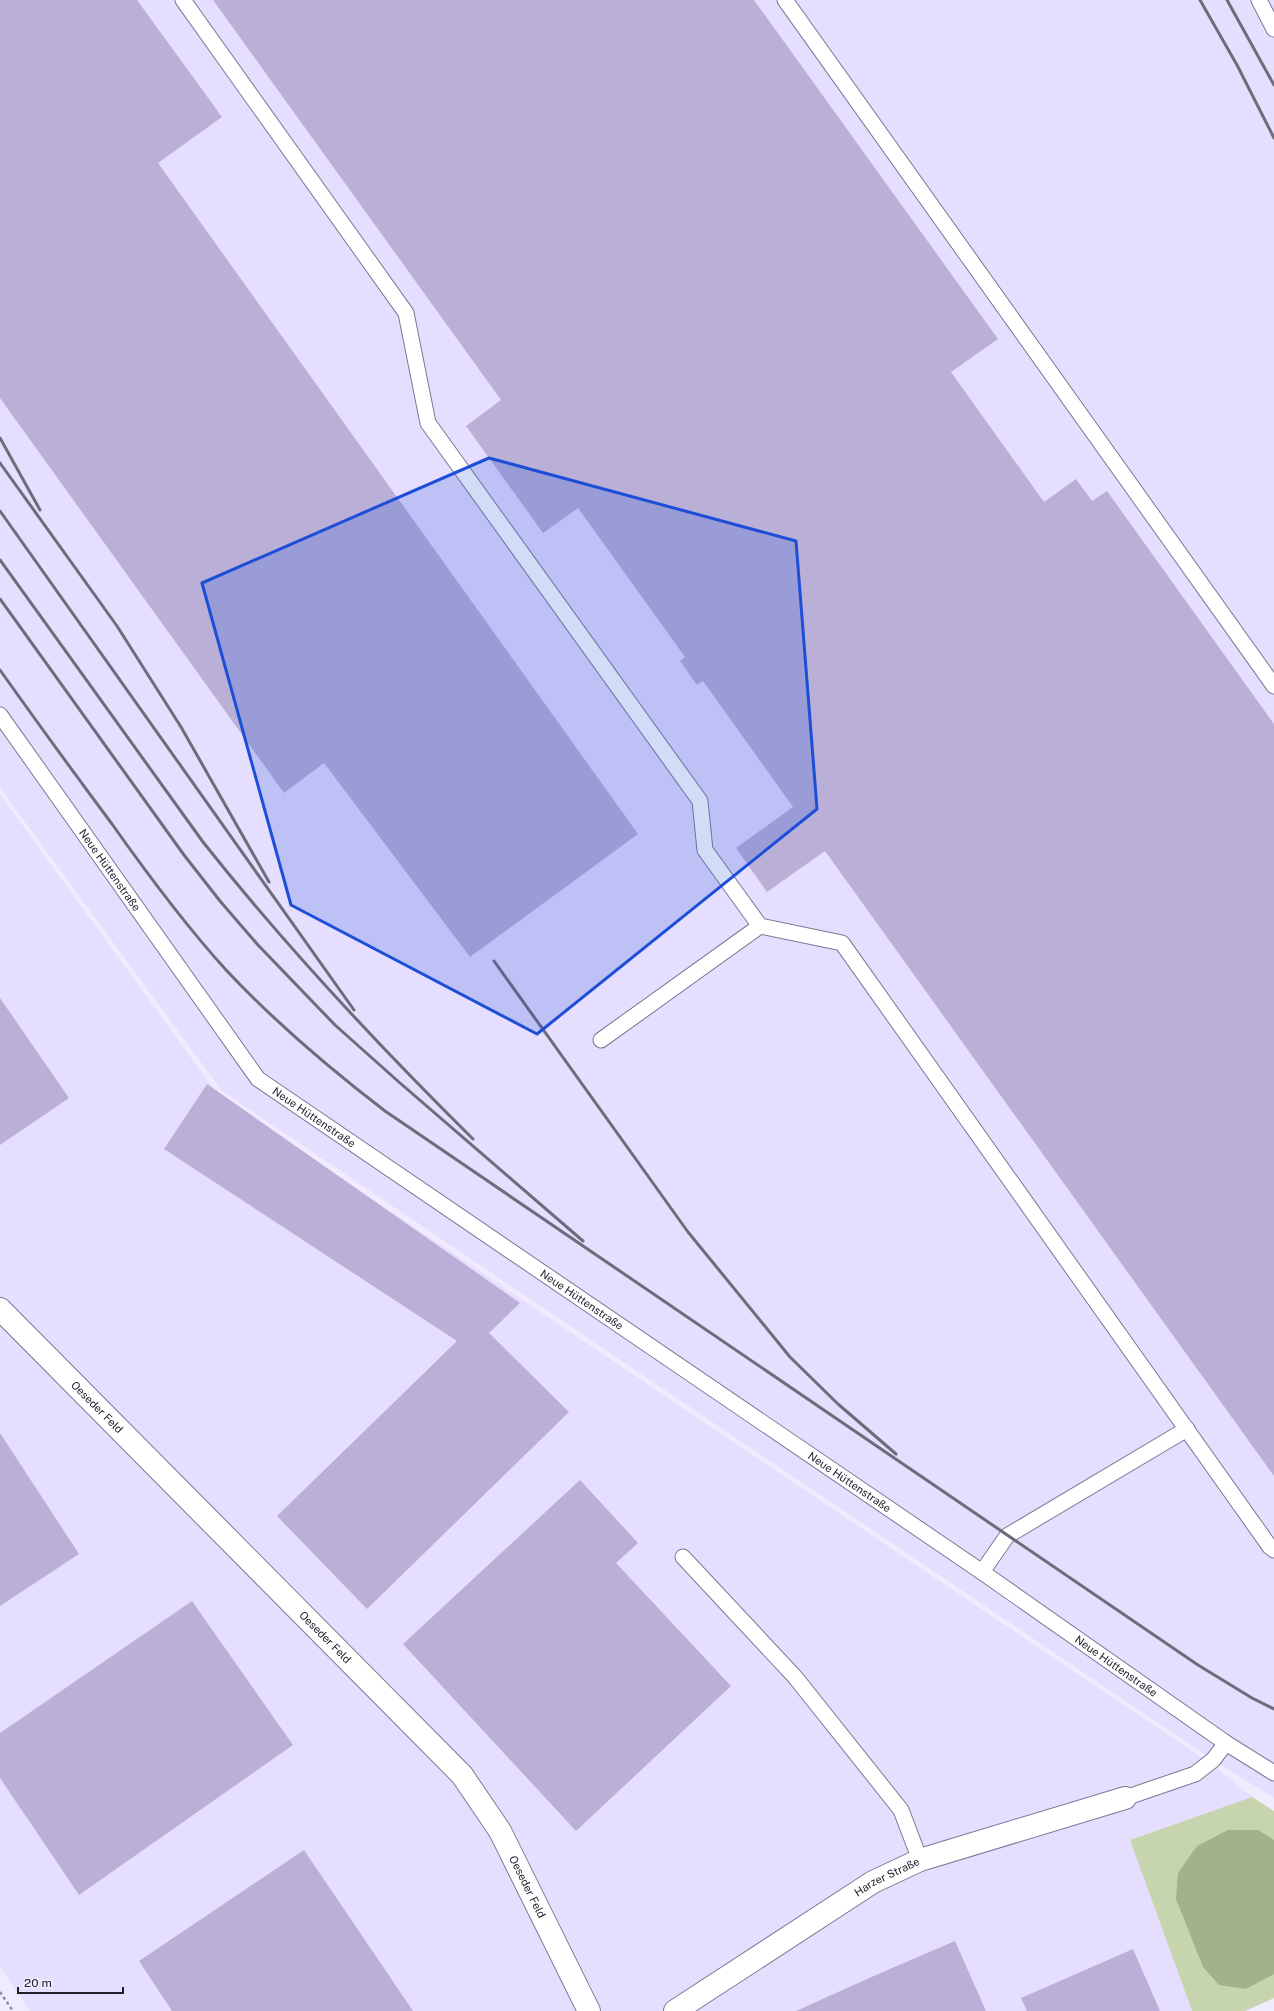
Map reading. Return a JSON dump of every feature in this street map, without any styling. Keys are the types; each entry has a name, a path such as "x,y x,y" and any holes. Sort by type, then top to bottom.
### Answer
{"street":[{"name":"Oeseder Feld","path":"0,1309 462,1775 500,1831 589,2011"},
{"name":"Harzer Straße","path":"675,2011 873,1882 920,1860 1125,1798"}],"lane":[{"path":"183,0 406,313 428,423 700,801 705,850 760,926 842,943 1270,1547 1274,1550"},
{"path":"785,0 1274,686"},
{"path":"1259,0 1274,29"},
{"name":"Neue Hüttenstraße","path":"0,715 258,1079 982,1572 1226,1743 1274,1772"},
{"path":"601,1040 760,926"},
{"path":"982,1572 1007,1536 1187,1429"},
{"path":"683,1557 795,1677 901,1810 920,1860"},
{"path":"1125,1798 1195,1774 1213,1760 1226,1743"}],"path":[{"path":"0,1992 13,2011"}],"highlighted area":[{"path":"489,458 796,541 817,809 537,1034 291,905 202,583"}],"shaded area":[{"path":"0,0 1274,0 1274,1798 1213,1760 222,1091 0,788"},
{"path":"0,794 218,1095 1210,1763 1252,1797 1130,1840 1192,2011 30,2011 0,1967"},
{"path":"1252,1797 1274,1811 1274,1998 1245,2011 1192,2011 1130,1840"},
{"path":"1228,1830 1258,1830 1274,1840 1274,1974 1246,1989 1219,1985 1203,1967 1176,1899 1178,1873 1197,1846"}],"building":[{"path":"0,0 137,0 222,117 158,163 638,834 470,957 324,763 284,793 0,398"},
{"path":"213,0 754,0 998,339 951,372 1044,502 1076,479 1092,501 1107,491 1274,724 1274,1476 825,851 767,892 736,848 793,807 703,681 697,685 680,661 685,657 578,508 543,533 466,426 501,400"},
{"path":"0,998 69,1098 0,1145"},
{"path":"207,1084 520,1303 489,1333 569,1412 367,1609 277,1516 457,1341 164,1149"},
{"path":"0,1433 79,1554 0,1606"},
{"path":"580,1480 638,1543 616,1563 731,1686 576,1831 403,1644"},
{"path":"192,1601 293,1745 79,1895 0,1778 0,1733"},
{"path":"304,1850 413,2011 172,2011 139,1961"},
{"path":"955,1941 986,2011 796,2011 876,1975"},
{"path":"1133,1949 1160,2011 1027,2011 1021,1998"}],"railway":[{"path":"1200,0 1237,65 1274,138"},
{"path":"1227,0 1274,85"},
{"path":"0,438 40,510"},
{"path":"0,463 117,626 181,727 269,882"},
{"path":"0,511 354,1010"},
{"path":"0,560 203,842 267,919 334,995 402,1068 473,1139"},
{"path":"0,599 184,855 220,901 258,945 335,1025 583,1241"},
{"path":"0,670 139,862 196,936 264,1009 344,1078 385,1111 1198,1665 1252,1698 1274,1709"},
{"path":"494,961 688,1232 790,1357 838,1404 896,1454"}]}
